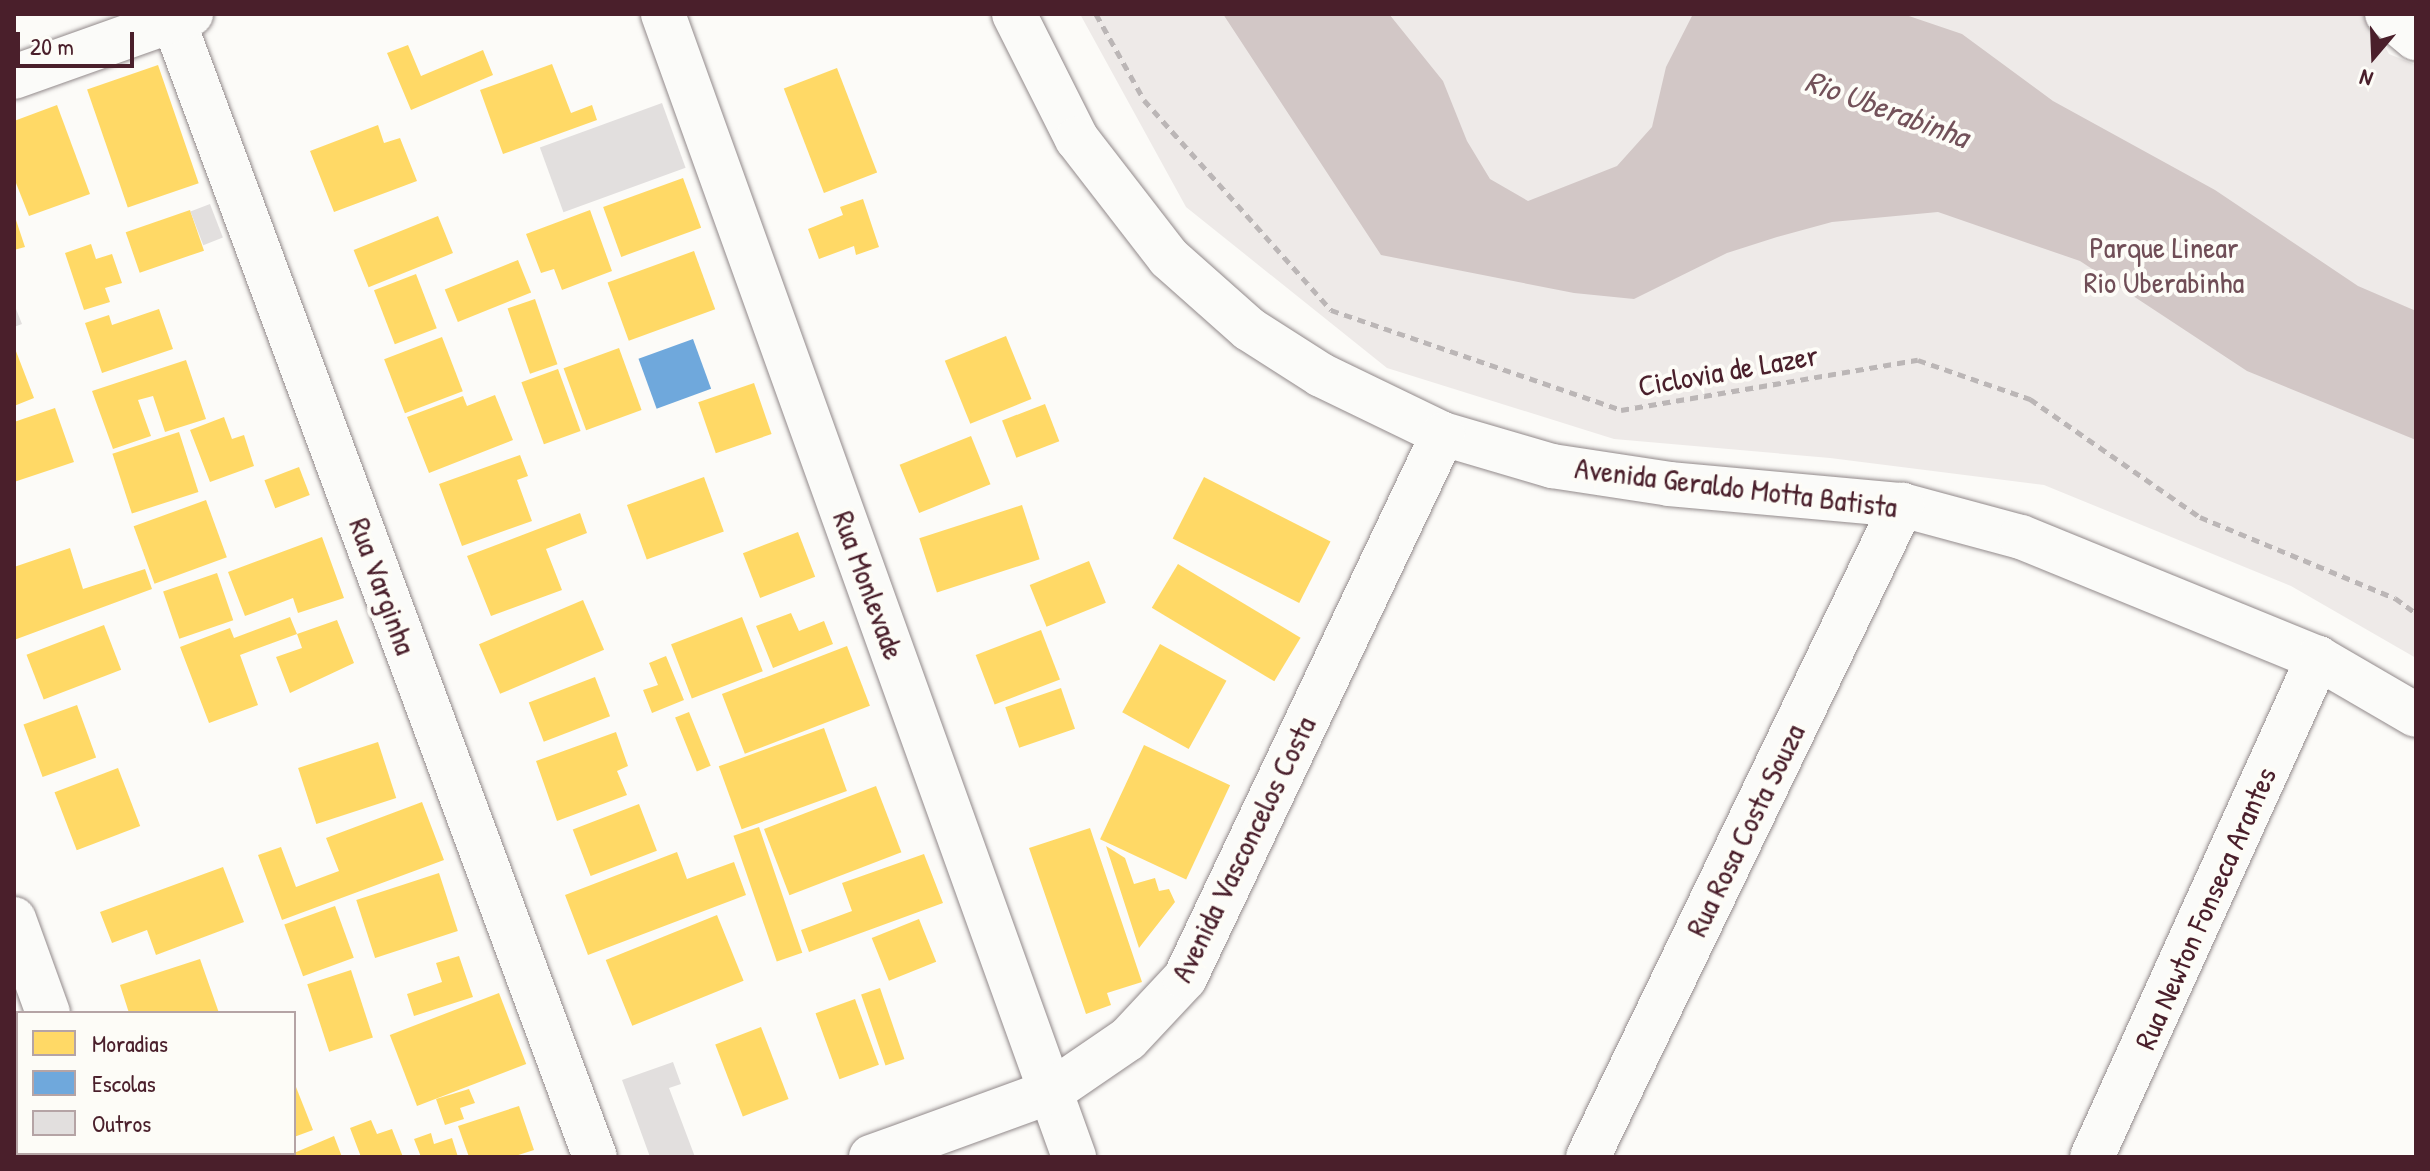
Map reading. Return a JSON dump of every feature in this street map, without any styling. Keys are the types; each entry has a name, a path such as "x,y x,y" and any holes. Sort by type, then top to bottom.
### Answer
{"street":[{"name":"Rua Monlevade","path":"663,14 1074,1157"},
{"name":"Avenida Geraldo Motta Batista","path":"1014,14 1077,139 1169,258 1249,329 1321,375 1443,434 1552,466 1669,484 1902,505 2021,537 2318,658 2416,715"},
{"path":"14,77 178,16"},
{"name":"Rua Varginha","path":"178,16 595,1157"},
{"name":"Avenida Vasconcelos Costa","path":"871,1157 1052,1091 1128,1039 1185,978 1443,434"},
{"name":"Rua Rosa Costa Souza","path":"1588,1157 1902,505"},
{"name":"Rua Newton Fonseca Arantes","path":"2092,1157 2318,658"},
{"path":"14,919 47,1011"}],"path":[{"name":"Ciclovia de Lazer","path":"1096,14 1144,100 1331,310 1621,410 1918,360 2030,399 2200,517 2395,598 2416,613"}],"green space":[{"name":"Parque Linear Rio Uberabinha","path":"1080,14 2367,14 2389,54 2416,65 2416,658 2291,586 2044,485 1830,458 1614,439 1387,368 1186,207"}],"water":[{"name":"Rio Uberabinha","path":"1223,14 1389,14 1443,81 1467,141 1490,179 1528,201 1617,166 1652,127 1666,67 1693,14 1903,14 1962,34 2053,101 2215,190 2358,286 2416,311 2416,440 2247,371 2080,261 1938,212 1832,222 1777,237 1727,253 1634,299 1574,293 1381,255"}],"building: Moradias":[{"path":"408,45 421,76 483,50 493,75 411,110 387,53"},
{"path":"552,64 571,113 592,105 597,120 503,154 480,90"},
{"path":"158,65 199,183 128,208 87,89"},
{"path":"837,68 877,173 824,193 784,88"},
{"path":"57,105 90,194 29,216 14,178 14,121"},
{"path":"378,125 384,143 400,138 417,181 334,212 310,151"},
{"path":"683,178 701,228 621,257 603,207"},
{"path":"863,199 879,247 856,255 854,246 819,259 808,229 843,215 840,207"},
{"path":"190,210 204,251 140,273 126,232"},
{"path":"590,210 612,271 562,290 554,269 541,273 526,234"},
{"path":"14,214 25,247 14,250"},
{"path":"438,216 453,253 369,287 354,250"},
{"path":"91,244 96,259 112,254 122,283 105,288 110,302 84,310 65,253"},
{"path":"694,251 715,309 629,341 608,282"},
{"path":"518,260 531,292 458,322 445,290"},
{"path":"416,274 437,328 395,344 374,290"},
{"path":"535,299 557,364 530,374 508,308"},
{"path":"159,309 173,349 102,373 85,323 109,315 112,325"},
{"path":"1006,336 1031,399 970,424 945,361"},
{"path":"442,337 463,391 405,413 384,359"},
{"path":"14,346 34,398 14,406"},
{"path":"619,348 642,410 586,430 564,368"},
{"path":"186,360 206,419 165,432 153,396 138,400 151,436 113,449 92,391"},
{"path":"558,369 581,431 544,444 521,382"},
{"path":"754,383 772,434 716,453 698,402"},
{"path":"495,395 513,440 429,473 407,417 463,396 467,406"},
{"path":"1045,404 1059,441 1016,458 1002,420"},
{"path":"55,408 74,462 14,482 14,422"},
{"path":"224,417 232,439 244,435 254,466 210,482 190,430"},
{"path":"179,432 198,492 132,514 112,454"},
{"path":"971,436 990,484 919,513 900,465"},
{"path":"520,455 528,476 517,480 532,521 462,546 439,484"},
{"path":"299,467 310,495 275,508 264,480"},
{"path":"704,477 724,532 647,560 627,505"},
{"path":"1204,477 1331,541 1299,603 1173,538"},
{"path":"206,500 227,557 155,584 134,526"},
{"path":"1022,505 1040,559 937,593 919,538"},
{"path":"580,513 587,533 546,549 562,590 491,616 467,556"},
{"path":"798,532 815,577 760,598 743,553"},
{"path":"322,537 344,598 298,613 293,598 245,616 228,572"},
{"path":"70,548 83,589 145,569 152,589 14,640 14,567"},
{"path":"1089,561 1106,603 1047,627 1030,585"},
{"path":"1178,564 1301,638 1274,681 1152,608"},
{"path":"217,573 233,620 179,639 163,592"},
{"path":"583,600 604,650 500,694 479,644"},
{"path":"791,613 799,631 824,621 833,644 773,668 756,626"},
{"path":"290,617 297,634 240,655 258,705 209,723 180,647 230,628 234,638"},
{"path":"742,617 763,671 692,698 671,644"},
{"path":"337,620 354,663 290,693 276,657 302,648 297,634"},
{"path":"104,625 121,670 44,700 27,655"},
{"path":"1041,630 1060,679 995,705 976,655"},
{"path":"1160,644 1226,681 1189,749 1122,712"},
{"path":"847,646 870,706 745,754 722,694"},
{"path":"666,656 684,700 652,713 643,690 658,685 649,663"},
{"path":"595,677 610,716 544,742 529,702"},
{"path":"1061,688 1075,729 1019,748 1005,707"},
{"path":"77,705 96,758 43,777 23,724"},
{"path":"689,712 711,766 697,771 675,718"},
{"path":"824,728 847,791 742,829 719,766"},
{"path":"616,732 628,766 617,771 627,795 557,821 536,761"},
{"path":"378,742 396,798 316,824 298,768"},
{"path":"1144,745 1230,785 1186,879 1100,839"},
{"path":"118,768 140,826 77,850 55,792"},
{"path":"876,786 901,852 789,895 764,829"},
{"path":"422,802 444,860 282,920 258,855 281,847 296,887 339,871 326,838"},
{"path":"639,804 657,851 591,876 573,829"},
{"path":"759,827 802,953 777,962 733,836"},
{"path":"1090,828 1142,982 1107,993 1111,1005 1086,1014 1029,848"},
{"path":"1106,846 1125,858 1134,884 1155,878 1159,891 1169,889 1175,902 1139,948"},
{"path":"677,852 687,879 734,862 746,895 588,955 565,895"},
{"path":"924,854 943,903 809,952 801,930 852,911 842,883"},
{"path":"223,867 244,922 156,955 147,930 112,943 100,912"},
{"path":"439,873 458,931 375,958 356,900"},
{"path":"335,906 354,958 303,976 284,924"},
{"path":"717,915 744,981 632,1026 606,960"},
{"path":"919,919 936,962 889,981 872,938"},
{"path":"459,956 473,997 414,1016 407,994 442,982 436,963"},
{"path":"200,959 218,1011 128,1011 120,985"},
{"path":"351,970 373,1038 329,1052 307,984"},
{"path":"880,988 904,1059 886,1065 861,995"},
{"path":"499,993 526,1064 417,1106 390,1035"},
{"path":"855,999 879,1065 839,1079 816,1013"},
{"path":"761,1027 789,1099 743,1116 715,1045"},
{"path":"296,1087 313,1130 296,1136"},
{"path":"469,1089 475,1103 460,1108 464,1119 445,1125 436,1099"},
{"path":"519,1106 534,1150 512,1157 469,1157 458,1126"},
{"path":"371,1120 377,1134 392,1129 403,1157 361,1157 350,1128"},
{"path":"431,1133 434,1144 452,1138 458,1157 421,1157 414,1139"},
{"path":"334,1136 342,1157 280,1157 296,1155 296,1152"}],"building: Escolas":[{"path":"693,339 711,389 657,409 638,359"}],"building: Outros":[{"path":"662,103 686,168 563,212 540,147"},
{"path":"210,204 223,238 203,245 190,212"},
{"path":"14,304 22,324 14,327"},
{"path":"673,1062 681,1084 669,1088 695,1157 650,1157 622,1080"}]}
